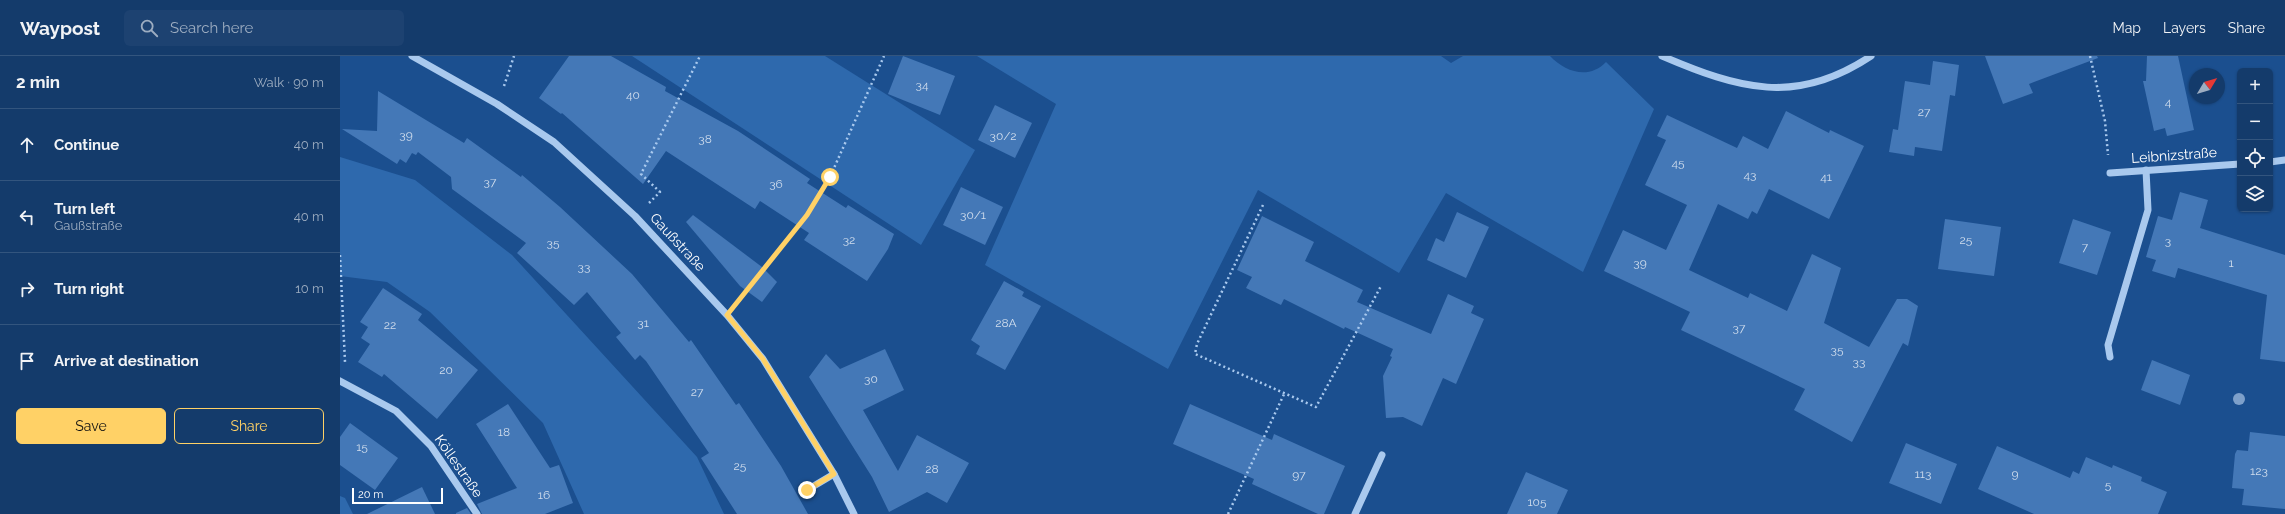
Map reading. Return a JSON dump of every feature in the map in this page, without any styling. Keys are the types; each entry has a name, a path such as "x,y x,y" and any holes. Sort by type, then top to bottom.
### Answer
{"street":[{"name":"Gaußstraße","path":"412,56 497,104 554,142 635,216 727,315 763,359 834,474 854,514"},
{"path":"1662,56 1707,76 1747,86 1784,89 1813,83 1851,69 1871,56"},
{"path":"2273,162 2285,160"},
{"name":"Leibnizstraße","path":"2110,173 2237,164"},
{"path":"2110,357 2108,345 2148,210 2146,170"},
{"name":"Köllestraße","path":"343,382 396,411 431,446 477,514"},
{"path":"1355,514 1382,455"},
{"path":"807,490 834,474"}],"path":[{"path":"497,104 514,56"},
{"path":"660,192 641,174 700,56"},
{"path":"727,315 807,215 830,177 884,56"},
{"path":"2090,56 2105,121 2110,173"},
{"path":"1263,205 1196,344 1196,354 1316,407 1381,286"},
{"path":"340,255 343,382"},
{"path":"1228,514 1285,392"}],"shaded area":[{"path":"632,56 825,56 975,150 921,245"},
{"path":"977,56 1441,56 1451,63 1463,56 1550,56 1556,62 1570,70 1577,72 1592,71 1599,68 1606,62 1654,109 1583,272 1446,193 1399,273 1258,190 1168,369 985,265 1056,104"},
{"path":"340,157 415,180 512,255 697,457 724,514 584,514 543,423 430,312 387,282 340,276"},
{"path":"340,496 345,498 353,514 340,514"}],"building":[{"path":"569,56 611,56 666,87 665,91 738,131 810,179 807,183 846,208 848,205 894,234 888,249 867,281 804,240 809,233 760,201 755,209 666,151 643,184 562,113 561,114 539,98"},
{"path":"903,56 955,76 940,115 888,94"},
{"path":"1985,56 2097,56 2098,58 2029,84 2033,93 2003,104"},
{"path":"2147,56 2178,56 2194,130 2167,136 2165,128 2154,131 2143,81 2146,81"},
{"path":"1933,61 1959,65 1955,96 1950,95 1942,151 1915,147 1914,156 1889,152 1893,129 1898,130 1905,81 1930,85"},
{"path":"378,91 464,143 467,138 521,177 522,175 560,207 632,274 689,342 691,340 736,405 739,403 781,466 808,514 737,514 701,458 709,453 646,361 640,355 635,360 616,337 621,333 587,292 574,305 517,253 526,243 452,189 451,177 418,152 416,155 412,153 406,163 400,159 397,164 342,129 377,131"},
{"path":"995,105 1032,123 1015,158 978,140"},
{"path":"1786,111 1829,133 1830,130 1864,146 1829,219 1769,189 1757,214 1752,211 1748,219 1718,204 1689,270 1748,298 1750,293 1787,311 1812,254 1841,268 1824,323 1869,347 1897,299 1907,299 1918,306 1908,346 1903,343 1852,442 1794,410 1805,389 1681,330 1690,312 1604,271 1623,230 1666,250 1687,205 1645,185 1666,140 1657,136 1667,115 1737,148 1743,136 1768,149"},
{"path":"961,187 1003,207 985,245 943,225"},
{"path":"2180,192 2208,200 2200,228 2285,255 2285,362 2260,359 2267,295 2178,268 2175,278 2152,271 2156,260 2146,257 2158,216 2172,220"},
{"path":"1457,212 1489,227 1466,278 1427,260 1436,238 1444,242"},
{"path":"693,215 762,267 777,282 762,302 740,286 686,222"},
{"path":"1262,216 1314,242 1305,261 1363,290 1357,302 1431,334 1448,294 1474,306 1471,313 1484,319 1456,384 1443,378 1422,426 1403,417 1386,418 1383,376 1392,357 1390,356 1393,349 1345,327 1344,329 1284,299 1281,305 1246,288 1252,277 1237,270"},
{"path":"1945,219 2001,227 1994,276 1938,269"},
{"path":"2073,219 2111,232 2097,275 2059,263"},
{"path":"1004,281 1024,292 1022,296 1041,306 1005,370 976,354 980,346 971,340"},
{"path":"383,288 422,314 418,320 478,370 437,419 384,374 382,377 358,362 370,344 361,338 368,327 360,322"},
{"path":"885,349 904,390 863,410 898,471 917,435 969,463 947,503 927,492 889,512 872,477 809,377 826,354 840,369"},
{"path":"2152,360 2190,375 2180,405 2141,390"},
{"path":"508,404 550,468 559,465 573,503 545,514 482,514 477,504 517,488 476,424"},
{"path":"1190,404 1272,440 1274,434 1345,466 1324,514 1318,514 1252,484 1254,479 1173,444"},
{"path":"350,423 398,458 375,490 340,465 340,437"},
{"path":"2250,432 2285,436 2285,509 2242,505 2244,489 2232,488 2235,454 2237,450 2248,451"},
{"path":"1906,443 1957,464 1941,504 1889,483"},
{"path":"1997,446 2070,478 2073,471 2079,474 2086,457 2112,468 2113,465 2142,477 2141,481 2167,492 2158,514 2034,514 1978,489"},
{"path":"1526,472 1568,490 1557,514 1507,514"},
{"path":"422,487 435,514 367,514"},
{"path":"467,508 471,514 456,514 456,513"}],"route":[{"path":"807,490 834,474 763,359 727,315 766,269 807,215 830,177"}]}
